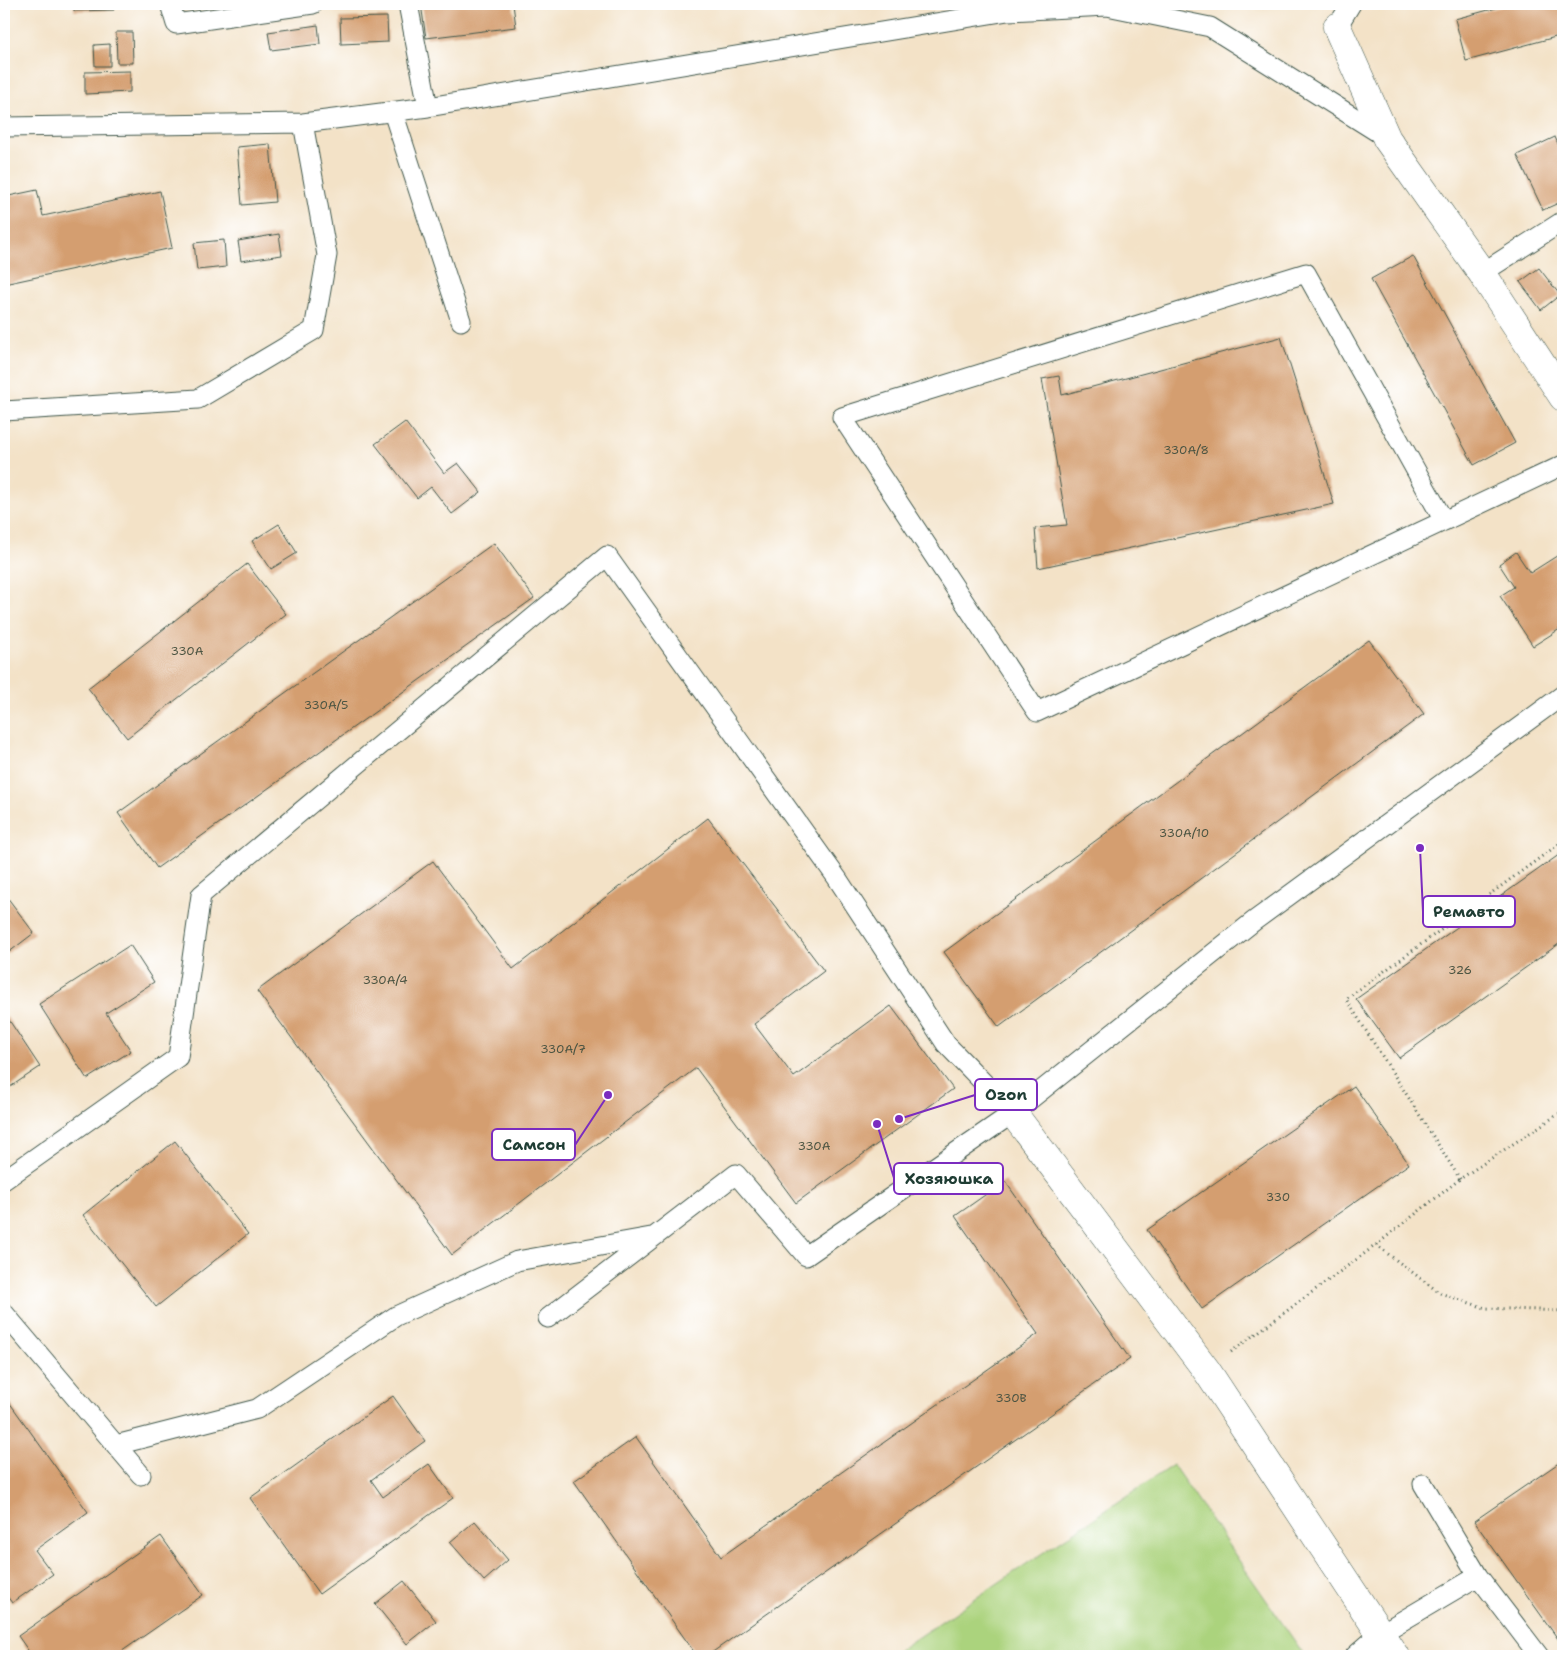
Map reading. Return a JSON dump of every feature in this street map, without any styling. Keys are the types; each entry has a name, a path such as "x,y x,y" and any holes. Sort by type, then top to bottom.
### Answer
{"street":[{"path":"1337,28 1387,139 1482,273 1563,397"},
{"path":"1013,1113 1207,1371 1388,1645"}],"lane":[{"path":"170,4 176,24 314,4"},
{"path":"408,4 428,107"},
{"path":"1337,28 1351,4"},
{"path":"4,127 304,123 428,107 1008,11 1106,5 1210,27 1387,139"},
{"path":"393,112 460,321"},
{"path":"4,411 198,399 314,330 327,255 304,123"},
{"path":"1482,273 1563,221"},
{"path":"1444,521 1306,273 842,417 1038,712 1444,521 1563,465"},
{"path":"4,1180 178,1057 201,895 607,556 837,878 946,1044 1013,1113"},
{"path":"548,1318 736,1174 806,1256 1013,1113 1254,921 1563,695"},
{"path":"116,1445 257,1409 396,1316 517,1261 654,1236"},
{"path":"4,1313 141,1475"},
{"path":"1423,1484 1478,1576 1540,1656"},
{"path":"1355,1656 1388,1645 1478,1576"}],"path":[{"path":"1460,1179 1346,999 1563,841"},
{"path":"1207,1371 1376,1245 1460,1179 1563,1111"},
{"path":"1376,1245 1440,1293 1485,1308 1563,1311"}],"green space":[{"path":"1173,1465 1305,1656 890,1656"}],"building":[{"path":"74,4 113,4 114,10 74,11"},
{"path":"176,4 214,4 214,5 177,11"},
{"path":"421,4 513,4 516,27 426,38"},
{"path":"1511,4 1563,4 1563,35 1466,61 1455,19"},
{"path":"387,17 388,42 341,44 340,18"},
{"path":"318,25 320,44 271,50 268,32"},
{"path":"116,32 132,32 133,63 117,63"},
{"path":"110,44 110,66 95,66 94,45"},
{"path":"130,71 130,92 85,94 85,72"},
{"path":"1555,137 1563,155 1563,201 1543,210 1517,155"},
{"path":"270,144 275,202 242,205 237,147"},
{"path":"37,190 43,216 160,191 172,248 4,284 4,197"},
{"path":"279,234 282,255 241,261 238,241"},
{"path":"224,240 226,267 197,270 194,243"},
{"path":"1413,256 1515,443 1474,465 1371,279"},
{"path":"1539,268 1560,295 1541,310 1520,282"},
{"path":"1281,337 1334,504 1038,568 1035,528 1067,525 1042,379 1059,376 1062,395"},
{"path":"405,422 444,473 458,463 481,492 452,514 431,487 417,498 375,444"},
{"path":"279,524 297,553 271,569 252,541"},
{"path":"494,543 534,598 157,868 118,813"},
{"path":"1516,552 1530,573 1563,552 1563,627 1533,646 1500,596 1514,587 1499,564"},
{"path":"247,564 286,614 127,738 88,688"},
{"path":"1369,640 1424,714 999,1027 944,952"},
{"path":"708,818 824,971 754,1024 794,1077 891,1006 953,1089 796,1203 696,1068 452,1255 257,991 433,861 513,969"},
{"path":"1563,852 1563,941 1399,1058 1356,999"},
{"path":"4,893 34,933 4,956"},
{"path":"130,945 154,982 106,1013 131,1051 87,1079 39,1004"},
{"path":"7,1017 40,1067 4,1091 4,1019"},
{"path":"1354,1086 1409,1164 1202,1309 1147,1230"},
{"path":"175,1141 248,1234 156,1307 83,1215"},
{"path":"1005,1181 1130,1359 707,1656 697,1656 574,1481 636,1437 721,1557 1038,1334 955,1216"},
{"path":"4,1395 88,1512 35,1550 53,1574 12,1603 4,1592"},
{"path":"393,1396 425,1441 371,1480 383,1497 429,1464 453,1498 319,1594 250,1498"},
{"path":"1563,1460 1563,1646 1474,1521"},
{"path":"475,1521 508,1560 484,1581 450,1542"},
{"path":"161,1536 203,1595 115,1656 32,1656 18,1636"},
{"path":"404,1581 436,1621 407,1644 375,1604"}],"place":[{"name":"Ремавто","path":"1420,848"},
{"name":"Самсон","path":"608,1095"},
{"name":"Ozon","path":"899,1119"},
{"name":"Хозяюшка","path":"877,1124"}]}
